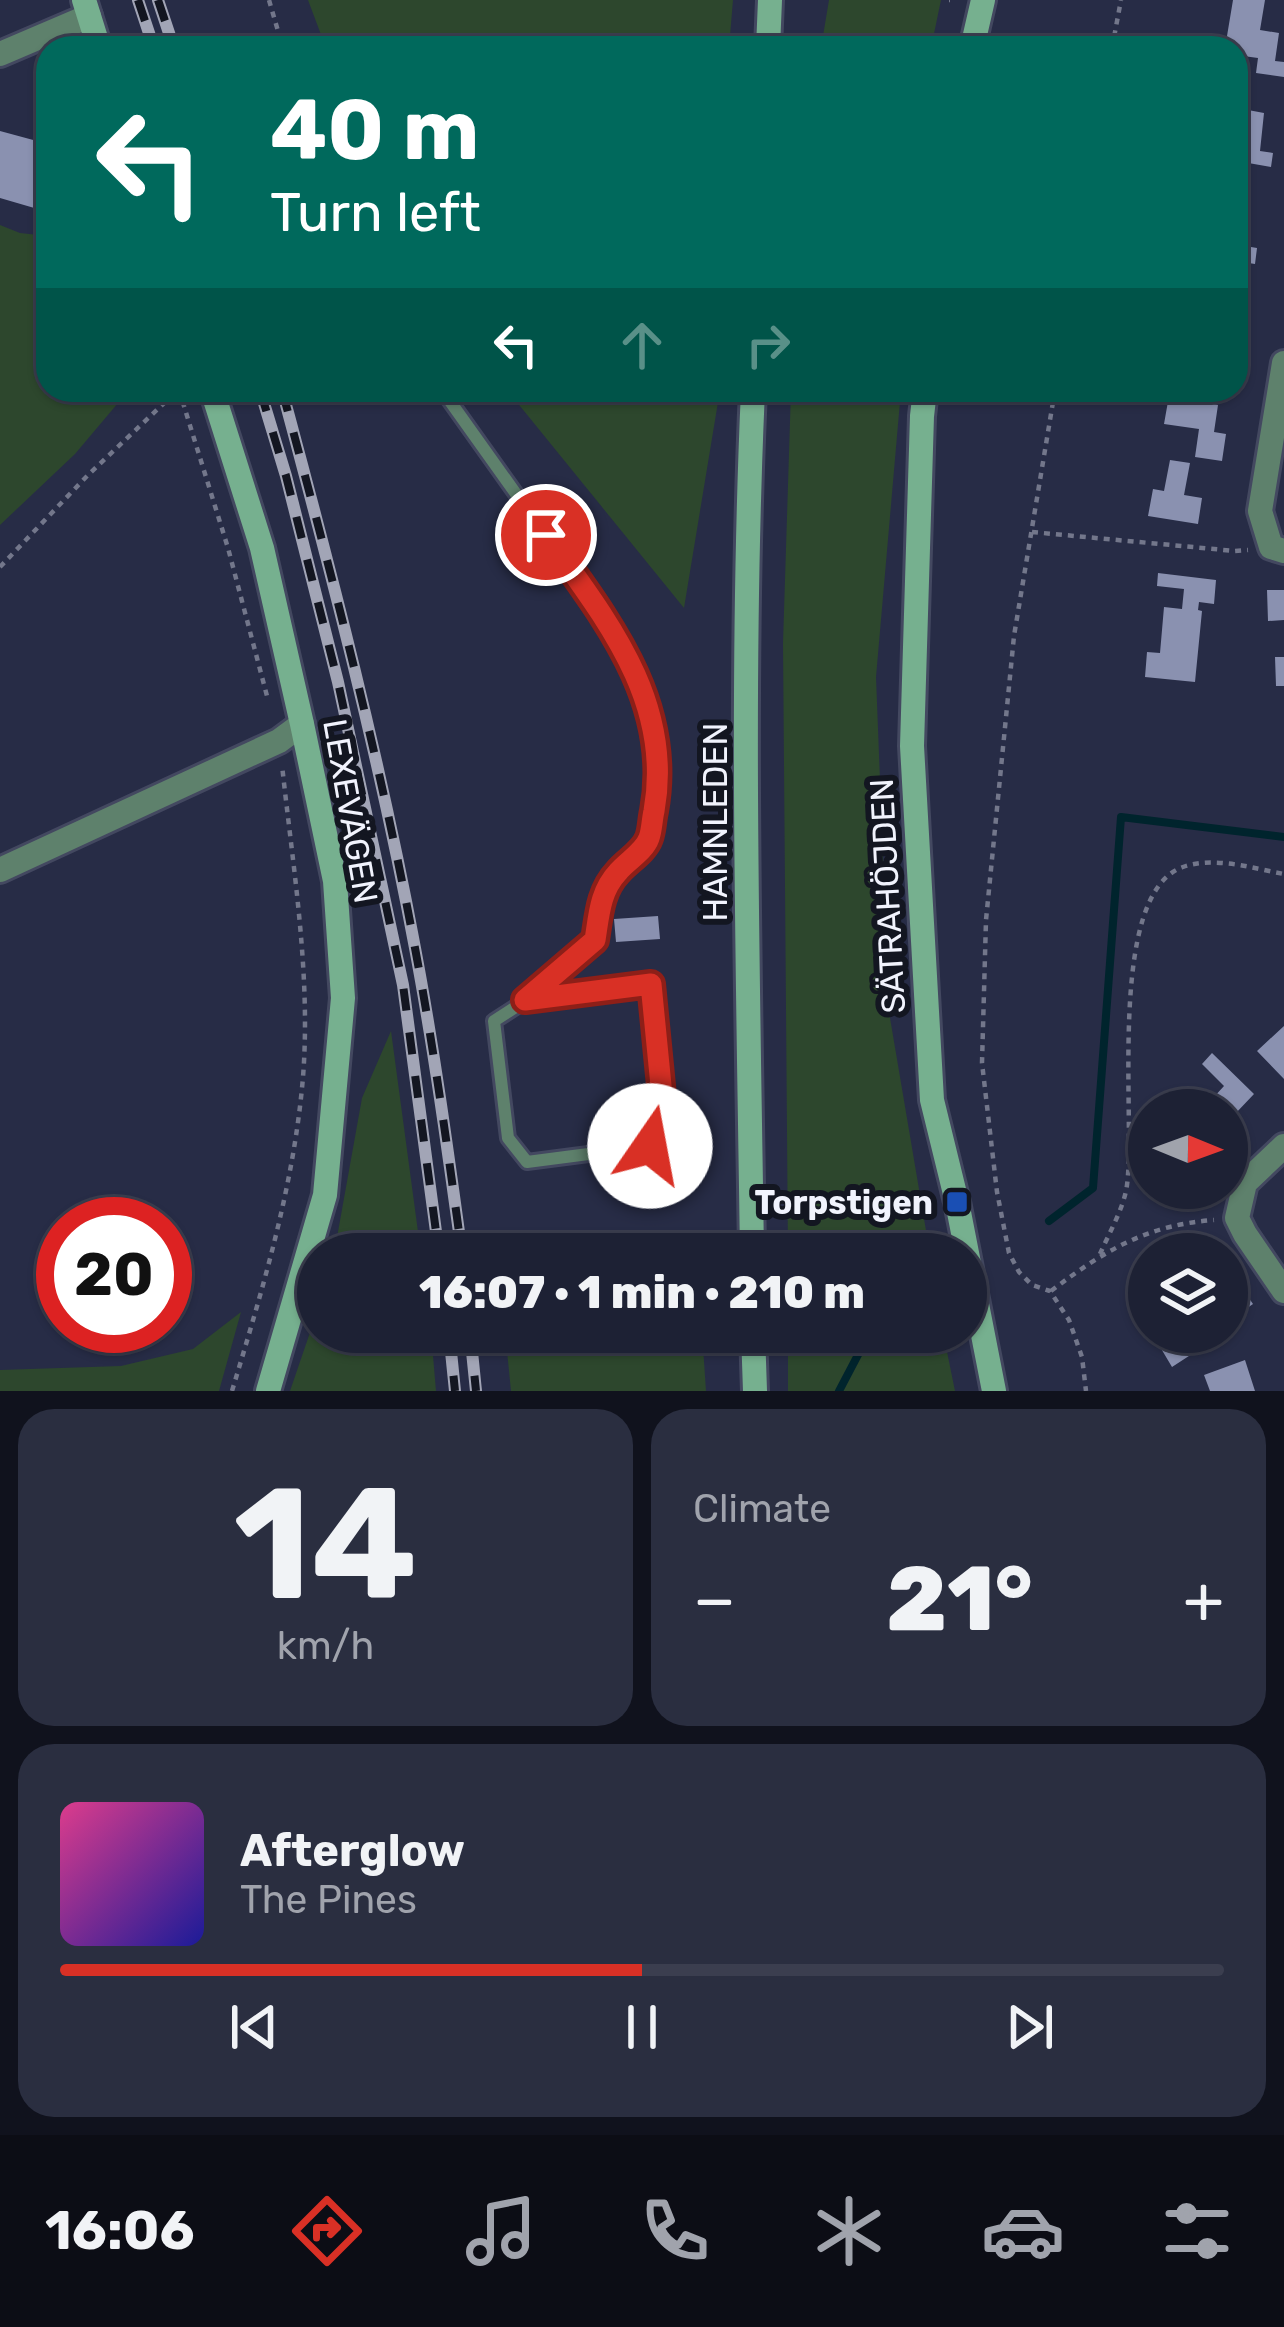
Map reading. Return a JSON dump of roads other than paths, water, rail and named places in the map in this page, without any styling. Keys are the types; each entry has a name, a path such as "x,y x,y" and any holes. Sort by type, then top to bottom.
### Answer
{"street":[{"path":"975,36 983,0"},
{"path":"769,36 771,4"},
{"path":"0,54 86,8"},
{"path":"1278,549 1260,511 1284,363"},
{"name":"LEXEVÄGEN","path":"216,402 262,548 302,724 335,881 343,998 325,1195 268,1391"},
{"name":"HAMNLEDEN","path":"752,402 747,515 752,1233"},
{"name":"SÄTRAHÖJDEN","path":"924,402 912,746 932,1100 994,1391"},
{"path":"0,871 279,741 302,724"},
{"path":"1284,1146 1245,1183 1241,1226 1284,1291"},
{"path":"754,1353 755,1391"}],"lane":[{"path":"451,402 620,640 642,688 657,743 658,791 648,843 615,874 602,896 595,940 494,1021 508,1138 527,1162 650,1146 664,1116 651,984 525,1000"}],"waterway":[{"path":"1049,1221 1093,1188 1121,817 1284,837"},
{"path":"839,1391 859,1353"}],"railway":[{"path":"138,0 150,36"},
{"path":"158,0 170,36"},
{"path":"264,402 338,682 403,985 436,1233"},
{"path":"285,402 354,668 401,878 459,1233"},
{"path":"451,1353 455,1391"},
{"path":"472,1353 476,1391"}],"place":[{"name":"Torpstigen","path":"957,1202"}]}
